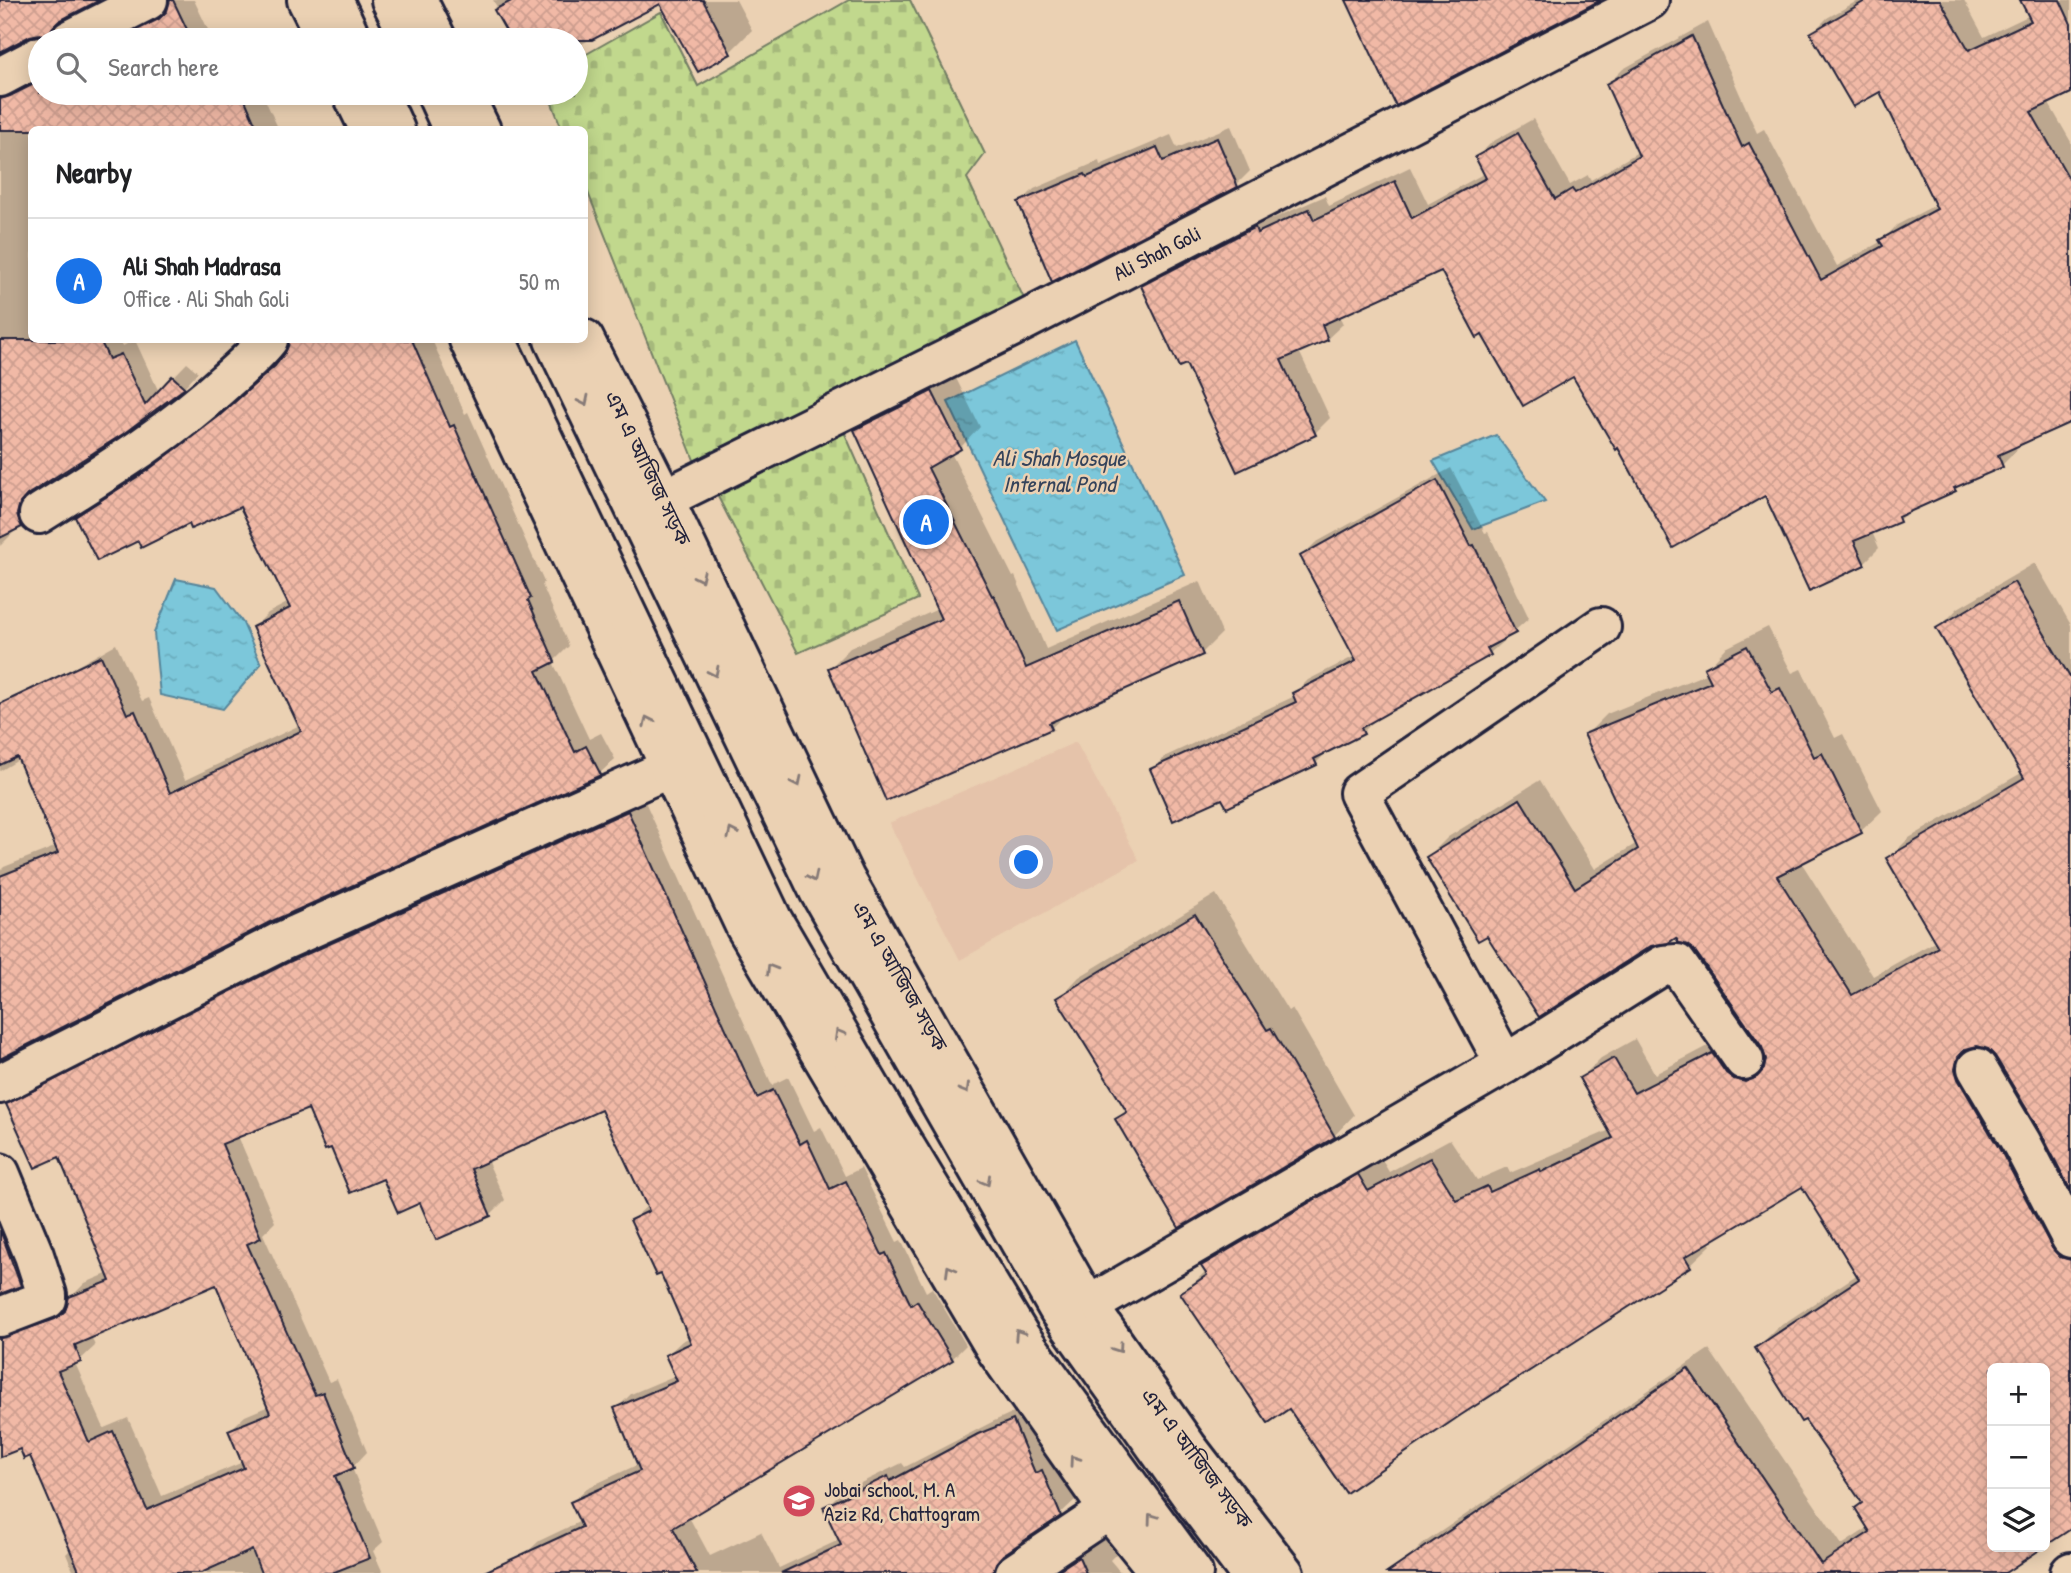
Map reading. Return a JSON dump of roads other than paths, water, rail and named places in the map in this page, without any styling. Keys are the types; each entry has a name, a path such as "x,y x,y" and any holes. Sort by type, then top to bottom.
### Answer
{"main road":[{"path":"93,28 148,0"},
{"path":"307,0 321,28"},
{"path":"333,0 346,28"},
{"path":"391,0 405,28"},
{"path":"417,0 431,28"},
{"name":"Ali Shah Goli","path":"664,499 1010,328 1649,0"},
{"path":"0,77 28,62"},
{"path":"358,105 368,126"},
{"path":"384,105 393,126"},
{"path":"442,105 451,126"},
{"path":"469,105 479,126"},
{"path":"39,514 130,457 202,404 266,343"},
{"path":"470,343 745,926 997,1351 1109,1510 1160,1573"},
{"path":"497,343 772,919 1021,1338 1193,1573"},
{"path":"555,343 820,891 1059,1310 1199,1508 1250,1573"},
{"name":"এম এ আজিজ সড়ক","path":"586,343 664,499 845,879 1088,1306 1187,1447 1284,1573"},
{"path":"1505,1064 1359,793 1601,627"},
{"path":"0,1084 280,942 670,768"},
{"path":"1088,1306 1505,1064 1663,965 1677,964 1744,1060"},
{"path":"1977,1068 2022,1144 2071,1238"},
{"path":"0,1173 34,1255 47,1295 47,1299 0,1317"},
{"path":"1015,1573 1109,1510"}],"water":[{"name":"Ali Shah Mosque Internal Pond","path":"1075,340 1185,575 1057,630 948,402"},
{"path":"1496,435 1545,502 1473,529 1433,461"},
{"path":"176,579 216,587 243,623 261,664 223,709 160,695 154,633"}],"place":[{"name":"Ali Shah Madrasa","path":"926,522"},
{"name":"Jobai school, M. A Aziz Rd, Chattogram","path":"799,1501"}]}
